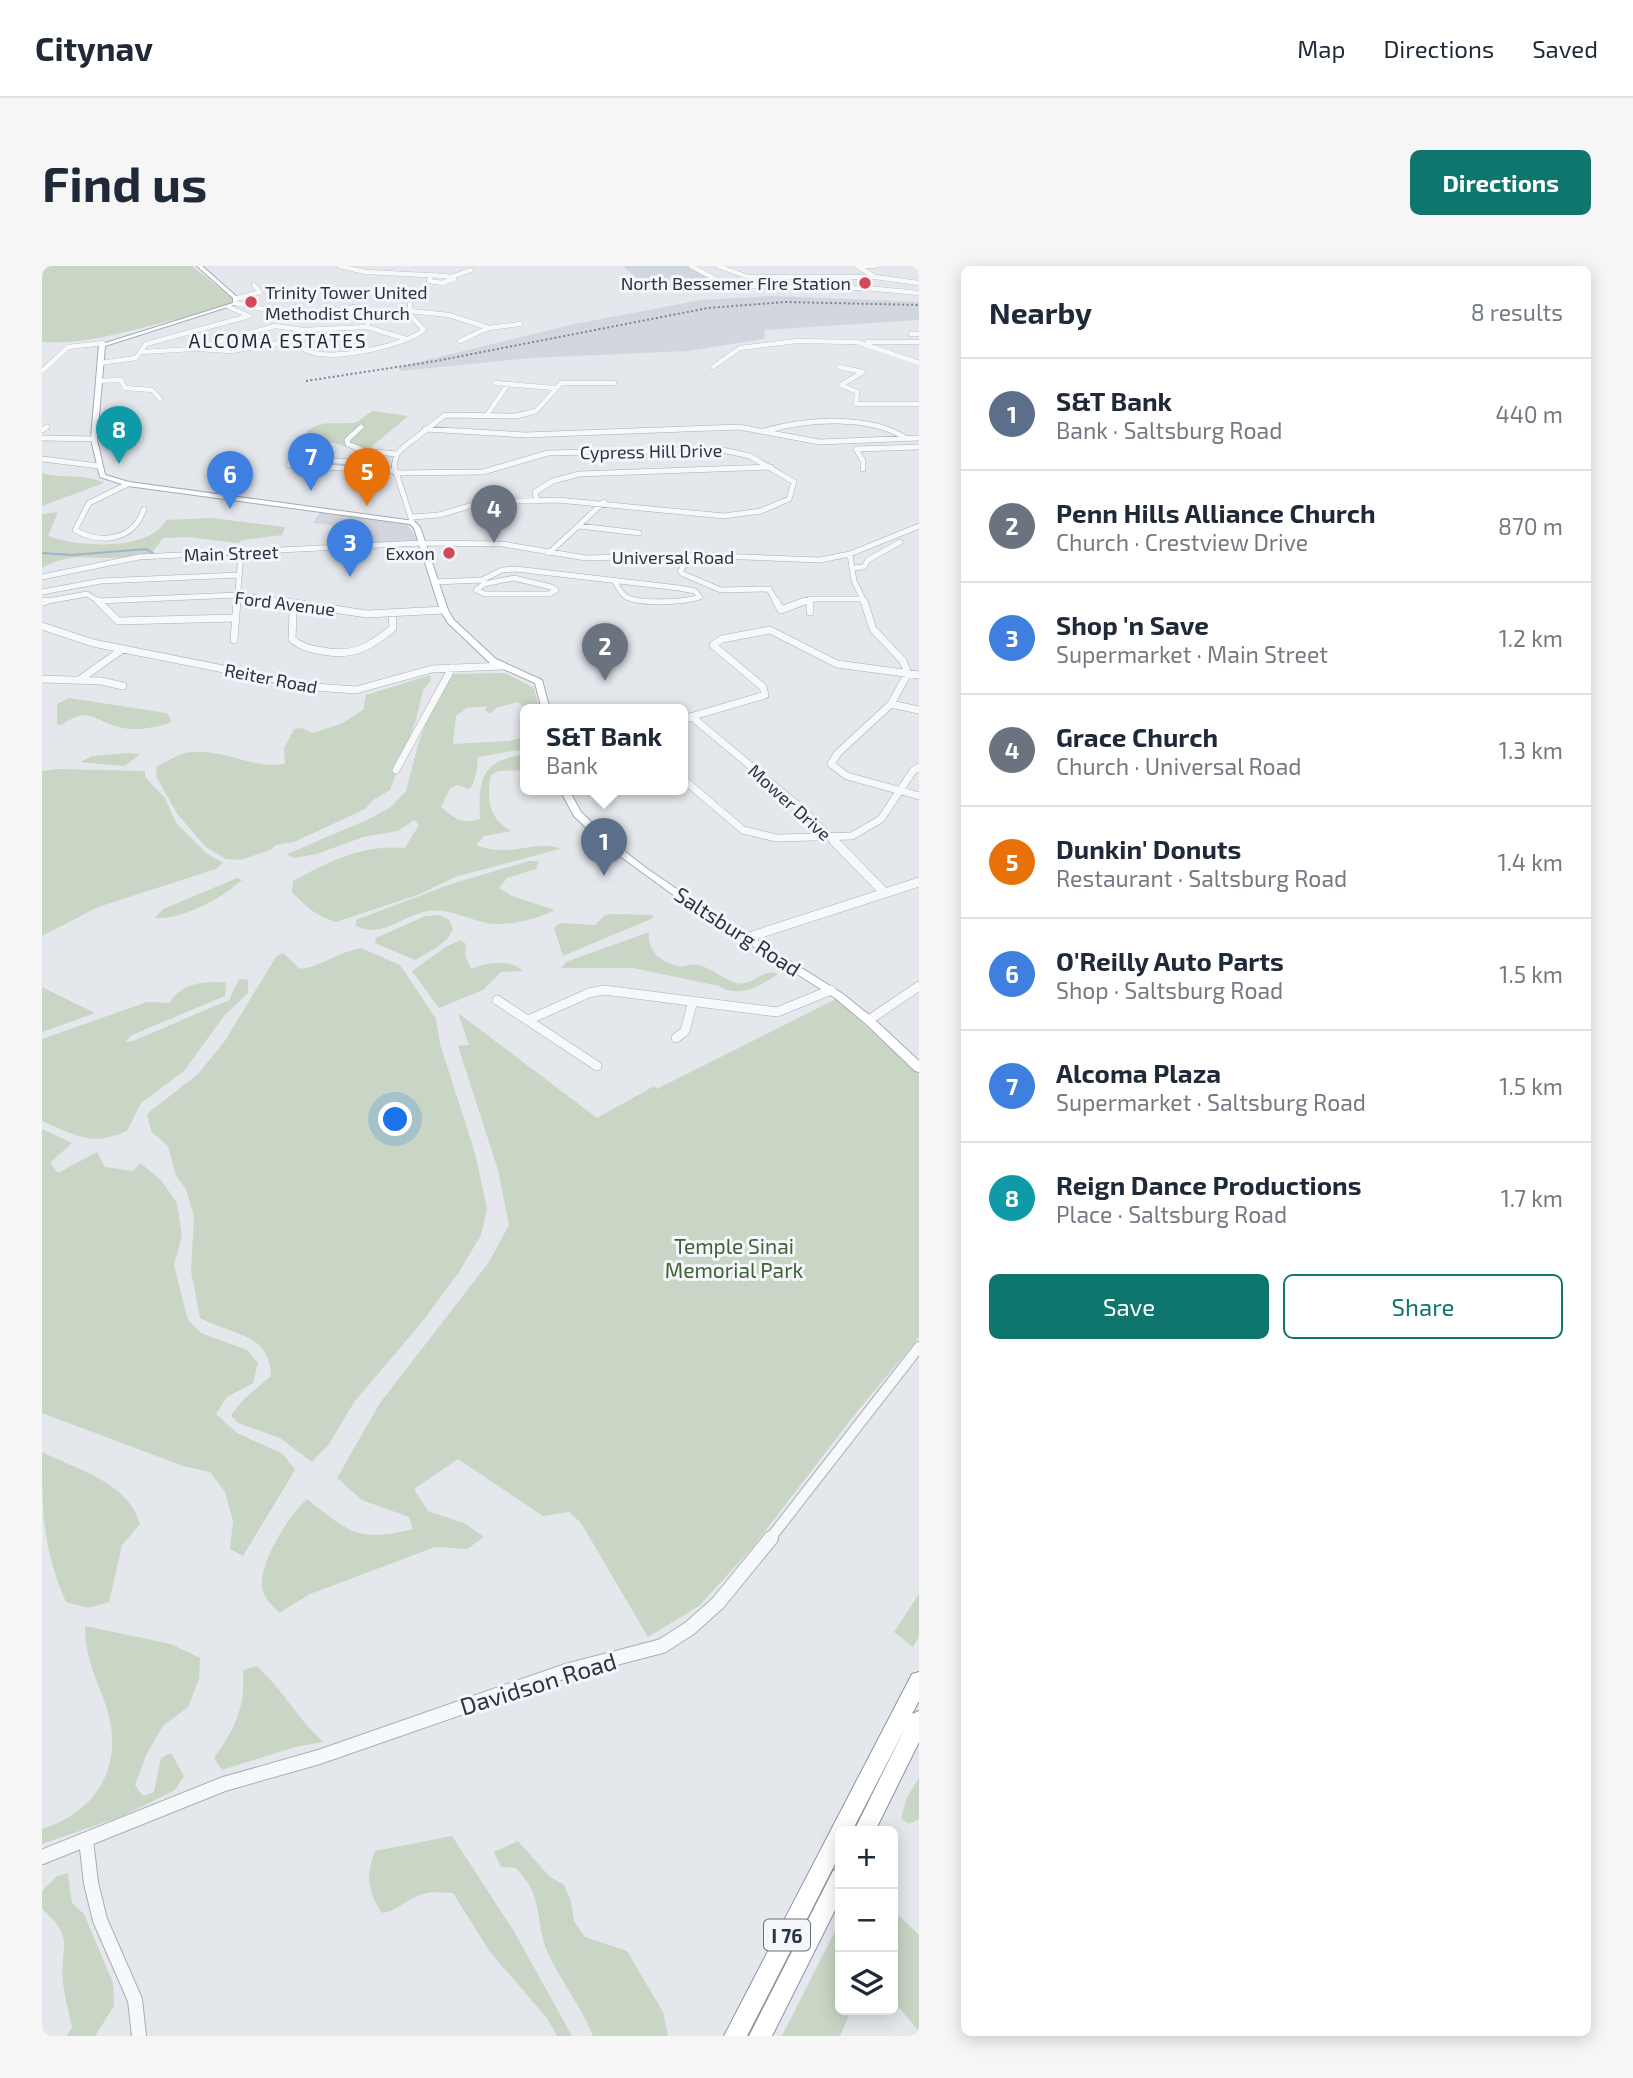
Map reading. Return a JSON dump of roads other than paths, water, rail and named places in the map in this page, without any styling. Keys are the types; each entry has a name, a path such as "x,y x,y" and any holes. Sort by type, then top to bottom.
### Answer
{"highway":[{"name":"I 76","path":"844,1826 919,1681"},
{"path":"866,1826 919,1721"},
{"name":"I 76","path":"735,2036 835,1844"},
{"name":"I 76","path":"760,2036 835,1888"}],"main road":[{"path":"199,266 234,303 103,343 94,439 99,466 105,478 128,484 412,519 444,610 485,654 503,666 538,682 544,704"},
{"name":"Saltsburg Road","path":"566,795 574,811 590,828 746,938 831,990 869,1020 919,1068"}],"street":[{"path":"340,266 366,272 430,277 429,281 442,283 454,280 451,277 471,270"},
{"path":"691,266 721,282 742,286 851,288 919,293"},
{"path":"718,266 730,273 751,276 876,277 919,283"},
{"path":"857,266 876,277"},
{"path":"857,266 875,266"},
{"path":"851,288 853,278"},
{"path":"234,303 260,292 254,285"},
{"path":"234,303 272,311"},
{"path":"142,352 141,347 146,344 249,316 234,303"},
{"path":"303,330 286,336 313,353 390,346 410,339 424,330 410,311 410,304"},
{"path":"323,316 348,307 365,308 372,312 367,327"},
{"path":"410,311 449,315 489,328"},
{"path":"460,341 489,328 520,324"},
{"path":"192,349 268,327 303,330 367,327 389,337 410,339"},
{"path":"327,330 358,349"},
{"path":"911,334 919,334"},
{"path":"100,363 130,360 142,352 192,349 231,351 293,341"},
{"path":"713,367 747,346 797,341 919,344"},
{"path":"857,342 919,363"},
{"path":"42,371 68,347 103,343"},
{"path":"839,367 863,372 841,385 857,392 856,404 919,404"},
{"path":"99,381 121,380 125,388 152,390 160,399"},
{"path":"495,383 553,388 566,382 614,383"},
{"path":"487,415 508,384"},
{"path":"412,519 395,472 397,454 445,415 516,416 536,411 544,406 553,388"},
{"path":"765,432 780,426 873,425 890,428 907,439"},
{"path":"425,429 525,435 739,427 819,442 919,438"},
{"path":"361,428 347,440 348,444 364,451 397,454"},
{"path":"42,438 94,439"},
{"path":"863,469 863,461 856,449 919,447"},
{"name":"Cypress Hill Drive","path":"292,459 289,464 292,466 395,472 483,472 548,453 707,449 741,452 792,479 793,494 789,499 761,511 711,516 659,512 604,502 484,502 439,515 412,519"},
{"path":"292,459 298,451"},
{"path":"42,459 99,466"},
{"path":"292,459 354,459 377,463"},
{"path":"349,469 354,459"},
{"path":"537,501 535,492 546,483 618,470 771,467"},
{"path":"128,484 89,503 75,530 90,535 126,533 136,527 144,509"},
{"path":"549,553 604,502"},
{"path":"579,526 639,533"},
{"name":"Universal Road","path":"422,543 502,544 586,558 693,555 812,561 850,554 919,526"},
{"path":"853,568 863,567 868,561 900,542"},
{"name":"Main Street","path":"42,577 139,557 422,543"},
{"path":"234,640 240,553"},
{"path":"850,554 854,581 875,635 903,661 908,673"},
{"path":"693,555 680,572 715,588 769,589 781,610 810,599 863,599"},
{"path":"435,582 482,582 519,579 556,590 549,594 478,593 477,589 482,582 499,571 516,569 617,584 692,590 700,597 688,602 636,600 626,597 617,584"},
{"path":"42,592 92,582 239,575"},
{"name":"Ford Avenue","path":"43,603 87,594 97,601 237,596 367,614 444,610"},
{"path":"810,599 810,612"},
{"path":"97,601 118,621 235,618"},
{"path":"300,605 293,613 292,639 300,646 340,655 369,649 394,625 392,613"},
{"name":"Reiter Road","path":"42,626 72,638 122,649 314,687 343,690 367,689 432,669 503,666"},
{"path":"688,718 765,695 763,687 713,645 718,640 745,633 775,631 837,664 919,675"},
{"path":"78,680 122,649"},
{"path":"396,770 452,668"},
{"path":"908,673 891,704 838,753 831,764 847,776 919,796"},
{"path":"42,679 78,680 123,686"},
{"path":"891,704 919,710"},
{"name":"Mower Drive","path":"688,719 802,808 884,892"},
{"path":"688,783 743,830 764,837 852,836 872,829 902,792 912,771 919,767"},
{"path":"746,938 757,932 919,882"},
{"path":"869,1020 919,986"},
{"path":"528,1020 589,993 604,990 777,1012 831,990"},
{"path":"497,1000 597,1066"},
{"path":"676,1038 685,1031 693,1001"},
{"name":"Davidson Road","path":"42,1857 225,1784 396,1731 506,1690 662,1646 690,1628 718,1603 843,1448 919,1347"},
{"path":"86,1840 90,1883 100,1920 135,2000 139,2036"}],"waterway":[{"path":"42,553 72,555 146,549 153,553"}],"railway":[{"path":"306,381 436,361 708,308 785,302 919,305"}],"place":[{"name":"North Bessemer FIre Station","path":"865,283"},
{"name":"Trinity Tower United Methodist Church","path":"251,302"},
{"name":"Reign Dance Productions","path":"119,464"},
{"name":"Alcoma Plaza","path":"311,491"},
{"name":"Dunkin' Donuts","path":"367,506"},
{"name":"O'Reilly Auto Parts","path":"230,509"},
{"name":"Grace Church","path":"494,543"},
{"name":"Exxon","path":"449,553"},
{"name":"Shop 'n Save","path":"350,577"},
{"name":"Penn Hills Alliance Church","path":"605,681"},
{"name":"S&T Bank","path":"604,876"}],"district":[{"name":"ALCOMA ESTATES","path":"278,340"}],"park label":[{"name":"Temple Sinai Memorial Park","path":"734,1257"}]}
